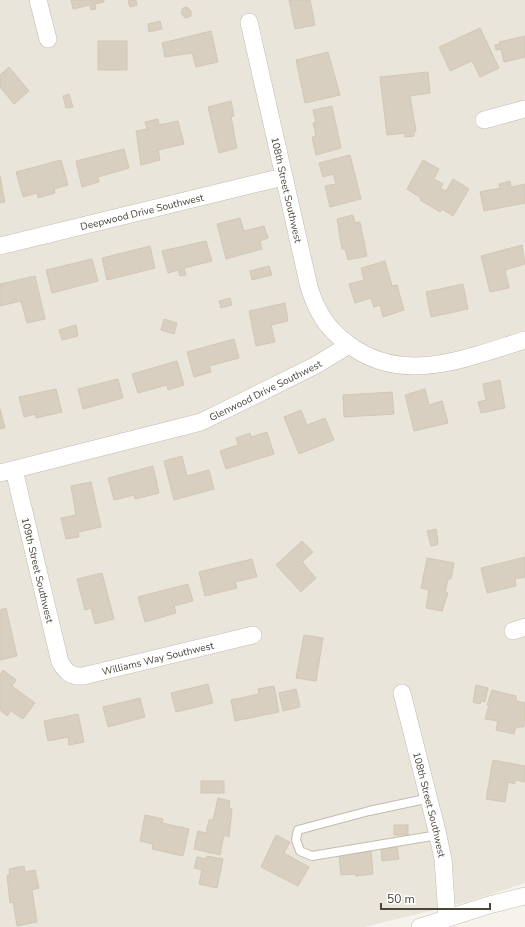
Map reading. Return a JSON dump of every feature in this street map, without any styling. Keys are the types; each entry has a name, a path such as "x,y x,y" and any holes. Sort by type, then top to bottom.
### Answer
{"street":[{"path":"38,0 48,39"},
{"name":"108th Street Southwest","path":"249,22 283,177 315,304 328,327 349,345"},
{"path":"484,120 525,109"},
{"name":"Deepwood Drive Southwest","path":"0,246 283,177"},
{"path":"349,345 357,352 380,362 412,367 426,366 464,358 525,340"},
{"name":"Glenwood Drive Southwest","path":"7,471 201,422 316,365 349,345"},
{"name":"109th Street Southwest","path":"7,471 60,662 65,670"},
{"name":"Williams Way Southwest","path":"65,670 72,676 83,676 253,636"},
{"name":"108th Street Southwest","path":"402,693 430,798 438,835 442,858 447,918"},
{"path":"420,927 489,904 525,896"}],"lane":[{"path":"430,798 298,830 296,840 300,851 312,856 438,835"}],"shaded area":[{"path":"0,0 525,0 525,883 467,902 364,927 0,927"}],"building":[{"path":"71,0 104,0 104,2 95,4 96,9 91,10 90,5 73,9"},
{"path":"136,0 137,5 130,7 128,1"},
{"path":"289,0 310,0 315,25 295,29"},
{"path":"187,7 191,11 191,16 185,18 181,13 183,8"},
{"path":"160,21 162,29 149,32 148,24"},
{"path":"480,28 499,68 480,77 472,61 450,71 439,47"},
{"path":"211,31 218,62 196,67 192,53 165,57 162,43"},
{"path":"525,36 525,57 504,62 501,49 496,50 495,45 500,44 499,42"},
{"path":"98,41 127,41 127,70 98,70"},
{"path":"328,52 340,95 305,103 296,60"},
{"path":"9,67 29,91 14,104 0,87 0,75"},
{"path":"428,72 430,93 410,96 416,131 414,132 414,136 405,137 405,133 387,135 380,77"},
{"path":"69,94 73,107 66,108 63,96"},
{"path":"231,101 234,116 231,117 237,148 219,153 208,107"},
{"path":"332,106 341,148 316,155 312,137 316,136 313,123 316,122 313,110"},
{"path":"158,119 159,125 178,121 184,144 158,150 160,160 141,165 136,131 147,129 145,122"},
{"path":"124,149 129,168 98,177 99,182 82,187 76,161"},
{"path":"350,155 361,199 330,207 325,186 336,184 333,174 323,177 319,163"},
{"path":"61,160 68,185 54,189 55,193 38,198 37,193 23,197 16,172"},
{"path":"423,160 439,169 434,179 443,184 440,188 446,191 453,179 469,189 453,216 442,209 440,212 420,200 421,198 407,189"},
{"path":"0,176 5,202 0,203"},
{"path":"510,181 511,187 525,184 525,203 484,211 480,192 500,188 499,184"},
{"path":"353,215 355,223 360,222 367,256 348,260 345,249 342,249 337,219"},
{"path":"240,218 244,231 264,226 268,238 260,241 262,249 226,259 217,224"},
{"path":"206,241 212,261 184,268 186,275 180,276 178,270 168,273 162,251"},
{"path":"522,245 525,264 505,270 509,288 490,292 481,256"},
{"path":"150,246 155,268 107,280 102,258"},
{"path":"92,259 98,281 52,293 46,270"},
{"path":"385,261 392,286 397,285 404,310 383,317 380,305 374,307 371,298 355,303 349,284 364,280 361,268"},
{"path":"269,266 272,275 252,280 250,271"},
{"path":"35,276 45,319 27,323 21,301 0,306 0,284"},
{"path":"463,284 468,309 431,317 426,292"},
{"path":"230,298 232,305 221,308 219,301"},
{"path":"285,303 288,321 271,325 275,342 256,346 249,311"},
{"path":"164,319 177,323 174,334 161,330"},
{"path":"76,325 78,336 62,340 59,330"},
{"path":"234,339 239,358 209,366 211,372 194,377 187,352"},
{"path":"177,361 184,385 168,390 167,385 138,393 132,374"},
{"path":"118,379 123,398 83,409 78,389"},
{"path":"500,380 505,408 481,413 478,402 486,400 483,384"},
{"path":"56,389 62,412 36,418 35,414 24,417 19,397"},
{"path":"425,389 429,405 442,401 448,423 414,431 405,395"},
{"path":"392,392 394,414 344,417 343,395"},
{"path":"0,409 5,428 0,429"},
{"path":"301,410 307,425 325,418 334,440 299,454 284,417"},
{"path":"267,432 274,454 226,469 220,451 238,445 236,438 250,433 251,437"},
{"path":"182,456 187,476 209,470 214,489 174,500 164,461"},
{"path":"153,466 159,493 135,499 134,495 114,500 108,478"},
{"path":"91,482 101,527 78,532 79,537 66,539 61,518 76,515 71,486"},
{"path":"436,529 438,542 437,545 431,546 427,531"},
{"path":"302,541 313,552 302,562 316,578 301,592 276,565"},
{"path":"525,557 525,577 515,579 516,586 487,593 481,568"},
{"path":"427,558 454,563 451,579 448,579 445,593 448,593 442,611 426,608 429,590 421,588"},
{"path":"252,559 257,577 235,582 237,588 205,596 199,572"},
{"path":"102,573 114,619 95,624 91,608 85,610 77,579"},
{"path":"188,584 193,601 174,606 176,613 145,622 138,597"},
{"path":"6,608 17,656 0,660 0,610"},
{"path":"304,635 323,638 316,681 296,678"},
{"path":"3,670 16,680 12,686 35,703 23,719 11,711 7,716 0,710 0,675"},
{"path":"208,684 213,703 176,712 171,693"},
{"path":"476,685 488,688 485,702 481,701 480,704 473,702"},
{"path":"274,686 279,712 235,721 231,700 259,694 258,689"},
{"path":"296,689 300,707 283,711 279,693"},
{"path":"492,690 516,696 516,701 525,703 524,727 516,727 514,734 496,730 498,721 485,719 489,705 487,705"},
{"path":"140,698 145,717 108,727 103,707"},
{"path":"78,714 84,742 69,745 68,737 48,741 44,721"},
{"path":"493,760 525,766 525,782 515,780 515,784 508,782 505,802 486,799"},
{"path":"201,781 224,781 224,793 201,793"},
{"path":"218,798 230,801 229,808 232,809 229,837 224,835 220,855 194,849 198,831 206,833 209,820 213,820"},
{"path":"145,815 163,819 162,823 189,829 183,856 152,849 153,844 140,841"},
{"path":"394,825 408,825 408,835 394,835"},
{"path":"276,835 290,842 284,853 309,867 298,886 261,867"},
{"path":"397,846 399,859 382,861 381,847"},
{"path":"371,851 373,874 356,876 356,874 341,875 339,855"},
{"path":"207,856 223,859 217,888 199,884 202,870 194,868 197,857 206,859"},
{"path":"24,866 25,872 35,870 39,888 32,890 37,922 17,926 13,902 10,903 7,875 10,875 9,869"}]}
